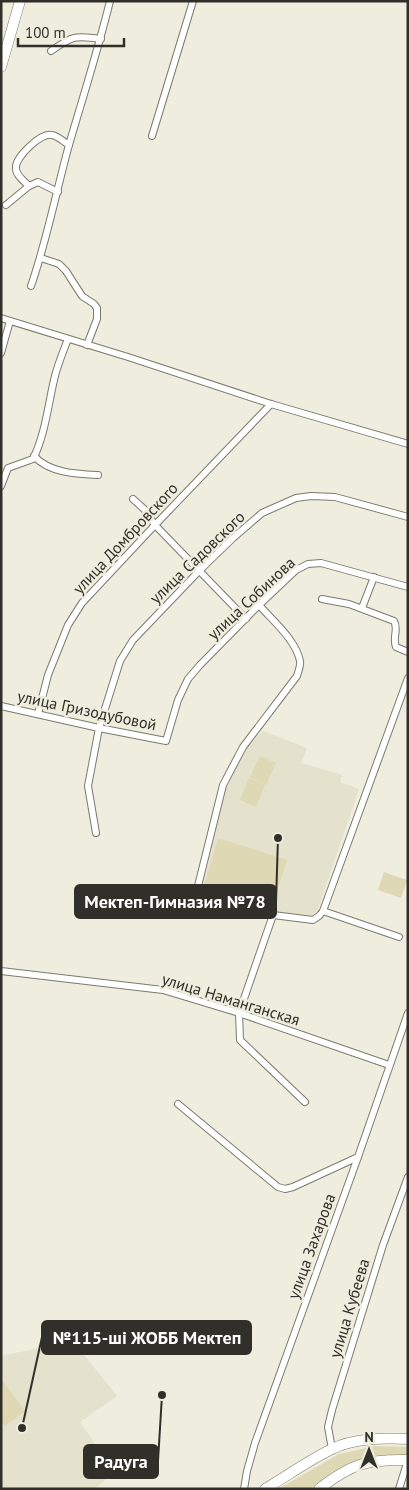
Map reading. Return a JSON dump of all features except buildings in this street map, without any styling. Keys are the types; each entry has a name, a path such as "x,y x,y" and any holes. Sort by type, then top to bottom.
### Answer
{"main road":[{"path":"1,67 20,1"},
{"path":"265,1489 332,1449 361,1441 408,1439"},
{"path":"319,1489 347,1469 360,1464 408,1460"}],"street":[{"path":"31,286 41,258 69,145 101,39 110,1"},
{"path":"152,136 193,1"},
{"path":"51,51 75,36 101,39"},
{"path":"29,186 18,176 15,169 17,161 36,140 46,135 53,135 69,145"},
{"path":"6,205 29,186 38,182 58,192"},
{"path":"41,258 58,264 66,271 82,296 94,304 96,318 86,345"},
{"path":"1,318 271,404 408,444"},
{"path":"1,352 10,321"},
{"path":"1,486 8,468 33,459 38,450 57,371 68,339"},
{"name":"улица Домбровского","path":"38,714 48,676 68,625 82,603 271,404"},
{"path":"34,456 41,464 71,473 98,475"},
{"name":"улица Садовского","path":"96,833 88,786 99,728 120,661 133,640 199,571 262,513 296,498 335,497 408,517"},
{"path":"134,499 155,525 246,618"},
{"name":"улица Собинова","path":"166,741 178,700 188,679 246,618 296,570 308,564 321,563 408,587"},
{"path":"362,608 374,577"},
{"path":"322,599 362,608 394,621 396,624 394,643 396,647 408,652"},
{"path":"259,605 295,648 301,663 297,676 243,747 222,785 197,890 273,915 313,920 323,912 408,678"},
{"name":"улица Гризодубовой","path":"1,706 166,741"},
{"path":"323,912 399,937"},
{"path":"273,915 239,1013 240,1040 305,1102"},
{"name":"улица Наманганская","path":"1,971 163,990 239,1013 389,1065"},
{"name":"улица Захарова","path":"244,1489 246,1472 255,1443 408,1013"},
{"path":"178,1104 278,1187 285,1189 293,1188 358,1157"},
{"name":"улица Кубеева","path":"332,1449 328,1427 332,1410 383,1245 408,1178"},
{"path":"399,1489 408,1460"}],"shaded area":[{"path":"263,731 307,748 301,763 342,775 340,782 359,789 318,909 313,915 305,916 275,912 202,888 226,788 246,748"},
{"path":"260,756 276,763 266,785 250,777"},
{"path":"249,778 265,785 256,807 240,800"},
{"path":"218,838 287,860 271,909 204,886"},
{"path":"384,872 407,880 401,898 378,890"},
{"path":"73,1341 117,1396 80,1422 115,1472 94,1489 1,1489 1,1356"},
{"path":"1,1379 25,1411 5,1426 1,1421"},
{"path":"375,1446 408,1447 408,1456 350,1464 333,1472 310,1489 278,1489 339,1454"}],"place":[{"name":"Мектеп-Гимназия №78","path":"278,838"},
{"name":"Радуга","path":"162,1395"},
{"name":"№115-ші ЖОББ Мектеп","path":"22,1428"}]}
